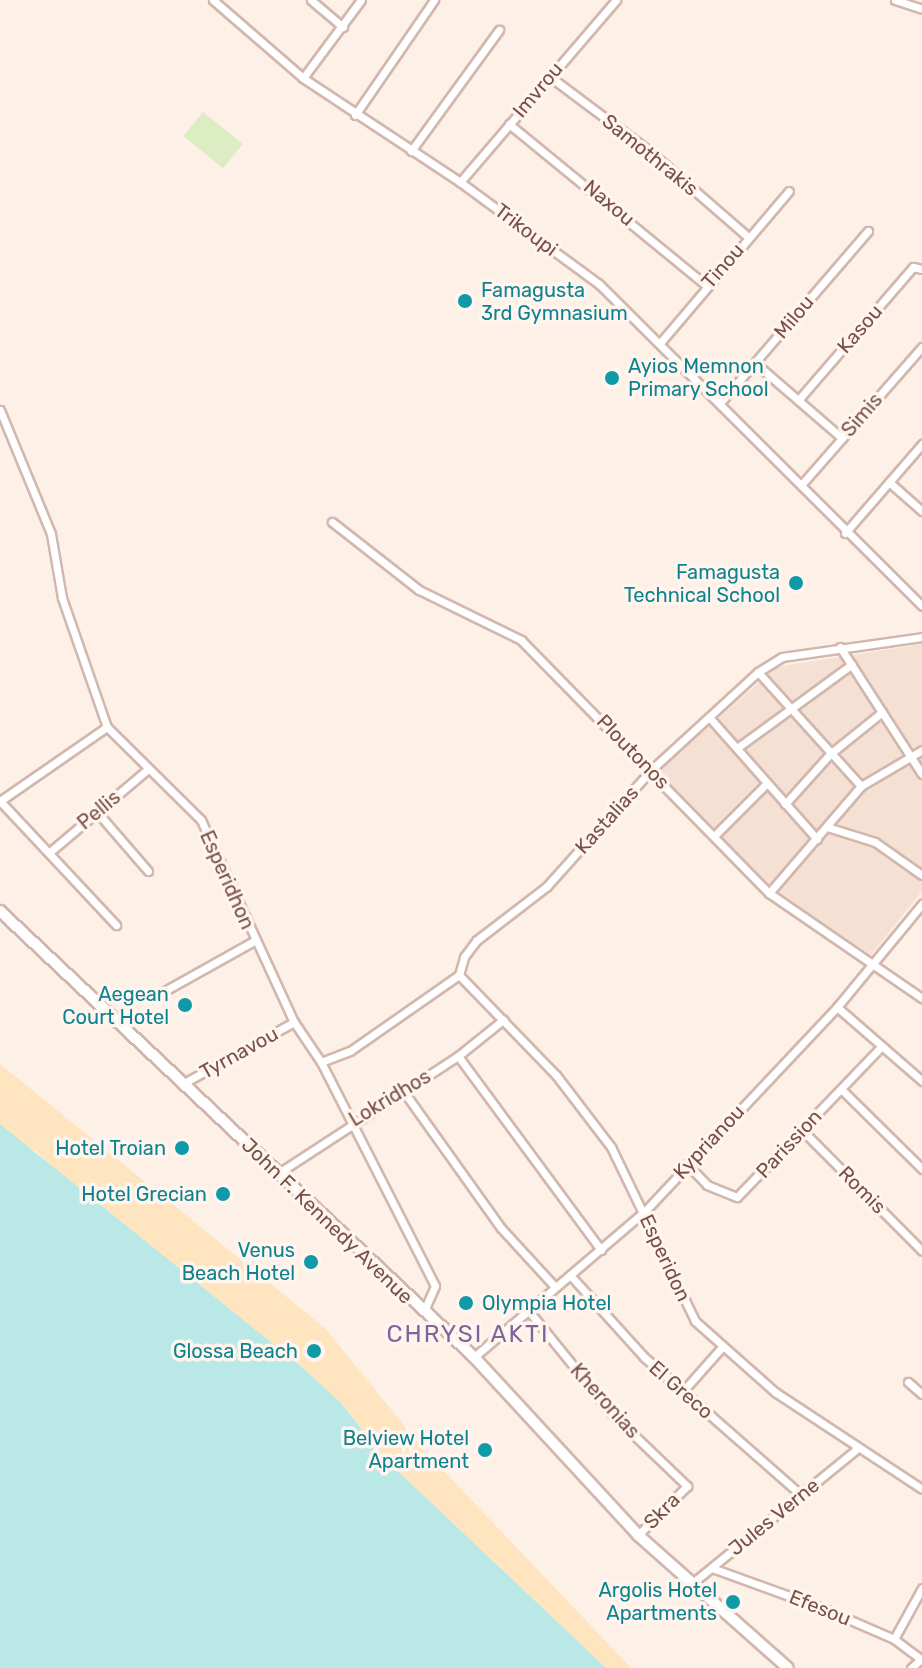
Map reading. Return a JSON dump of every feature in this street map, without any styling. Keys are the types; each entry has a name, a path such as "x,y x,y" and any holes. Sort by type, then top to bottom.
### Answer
{"street":[{"name":"Trikoupi","path":"213,0 303,78 460,182 599,284 802,484 845,533 922,606"},
{"path":"311,0 343,27"},
{"path":"303,78 361,0"},
{"path":"355,115 434,0"},
{"name":"Imvrou","path":"460,182 616,0"},
{"path":"895,0 922,9"},
{"path":"411,151 499,30"},
{"name":"Samothrakis","path":"549,76 648,150 748,237"},
{"name":"Naxou","path":"509,124 706,285"},
{"name":"Tinou","path":"660,343 706,285 789,191"},
{"name":"Milou","path":"720,403 868,231"},
{"name":"Kasou","path":"800,398 913,267 922,269"},
{"name":"Simis","path":"802,484 922,347"},
{"path":"755,363 800,398 842,438"},
{"name":"Esperidhon","path":"0,410 34,482 51,534 62,598 107,727 201,820 254,941 294,1022 321,1062 435,1286 423,1313"},
{"path":"845,533 922,444"},
{"path":"889,482 922,511"},
{"name":"Ploutonos","path":"332,522 419,590 521,640 769,893 922,998"},
{"name":"Kastalias","path":"321,1062 350,1051 459,975 464,957 477,940 547,886 651,770 758,672 782,657 922,637"},
{"path":"840,647 922,774"},
{"path":"737,748 852,664"},
{"path":"758,672 861,786"},
{"path":"785,804 830,754 882,712"},
{"path":"709,717 817,839"},
{"path":"107,727 0,801 51,851 116,925"},
{"path":"769,893 861,786 922,750"},
{"name":"Pellis","path":"51,851 148,769"},
{"path":"714,836 767,783"},
{"path":"97,812 148,871"},
{"path":"827,827 875,842 922,875"},
{"name":"Kyprianou","path":"474,1357 644,1212 837,1007 922,904"},
{"name":"John F. Kennedy Avenue","path":"0,911 423,1313 474,1357 638,1535 690,1585 788,1668"},
{"path":"152,998 254,941"},
{"name":"Esperidon","path":"459,975 556,1075 611,1147 695,1321 775,1392 922,1489"},
{"path":"837,1007 922,1081"},
{"name":"Lokridhos","path":"276,1174 351,1121 404,1092 458,1056 503,1020"},
{"name":"Tyrnavou","path":"184,1083 294,1022"},
{"name":"Parission","path":"687,1164 707,1185 737,1197 882,1046"},
{"path":"458,1056 601,1250"},
{"path":"841,1089 922,1169"},
{"path":"404,1092 501,1228 555,1287"},
{"name":"Romis","path":"802,1130 922,1251"},
{"name":"El Greco","path":"570,1275 644,1357 801,1495"},
{"name":"Kheronias","path":"528,1310 613,1415 687,1486"},
{"path":"683,1391 722,1347"},
{"path":"908,1382 922,1394"},
{"name":"Jules Verne","path":"690,1585 858,1448"},
{"name":"Skra","path":"638,1535 687,1486"},
{"name":"Efesou","path":"712,1568 894,1639 922,1660"},
{"path":"894,1639 922,1589"},
{"path":"911,1668 922,1660"}],"shaded area":[{"path":"922,644 922,891 871,955 778,893 658,772 776,667"}],"green space":[{"path":"203,112 243,144 223,168 183,136"}],"sand":[{"name":"Glossa Beach","path":"0,1064 326,1329 422,1448 631,1668 606,1668 385,1459 341,1403 304,1369 74,1188 36,1151 13,1139 0,1124"}],"water":[{"path":"0,1124 304,1369 341,1403 385,1459 606,1668 0,1668"}],"place":[{"name":"Famagusta 3rd Gymnasium","path":"465,301"},
{"name":"Ayios Memnon Primary School","path":"612,378"},
{"name":"Famagusta Technical School","path":"796,583"},
{"name":"Aegean Court Hotel","path":"185,1005"},
{"name":"Hotel Troian","path":"182,1148"},
{"name":"Hotel Grecian","path":"223,1194"},
{"name":"Venus Beach Hotel","path":"311,1262"},
{"name":"Olympia Hotel","path":"466,1303"},
{"name":"Glossa Beach","path":"314,1351"},
{"name":"Belview Hotel Apartment","path":"485,1450"},
{"name":"Argolis Hotel Apartments","path":"733,1602"}],"district":[{"name":"CHRYSI AKTI","path":"468,1335"}]}
